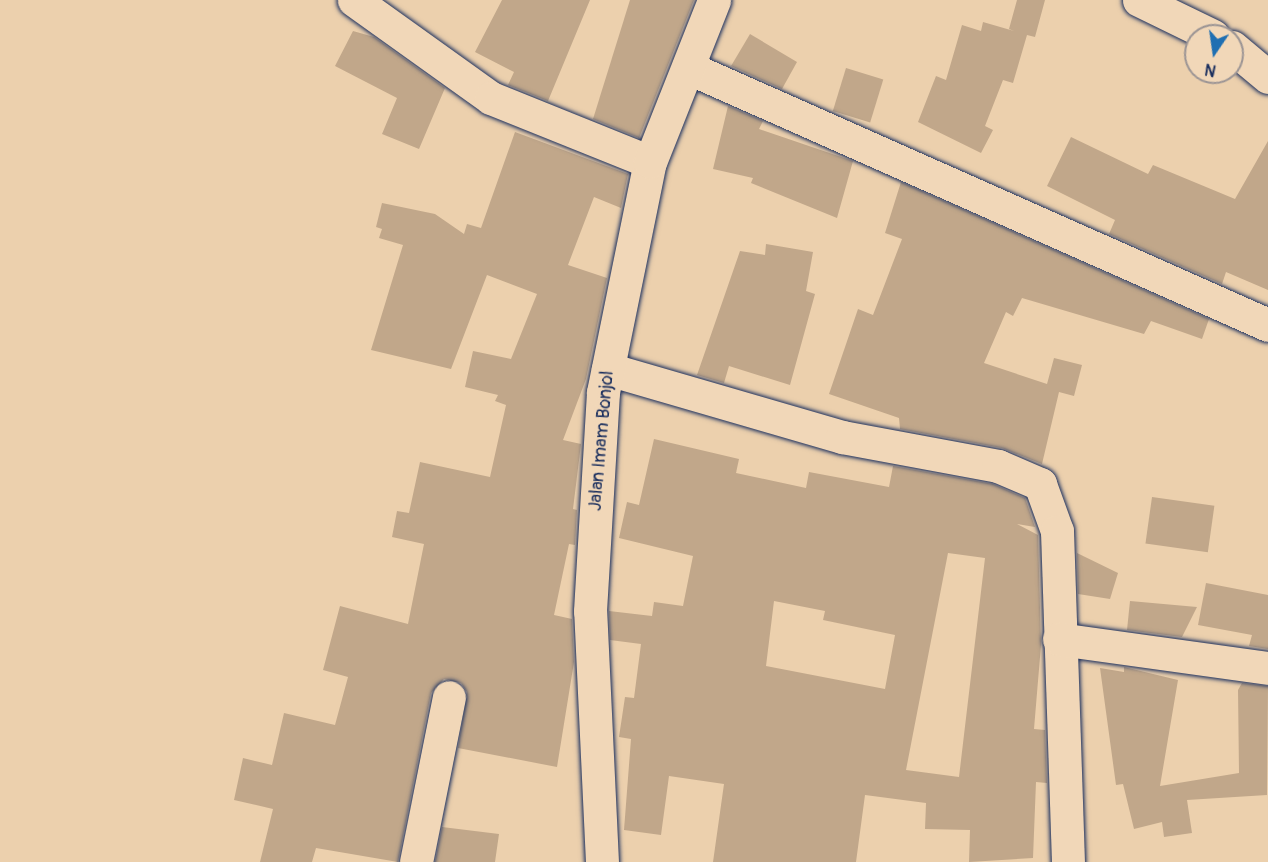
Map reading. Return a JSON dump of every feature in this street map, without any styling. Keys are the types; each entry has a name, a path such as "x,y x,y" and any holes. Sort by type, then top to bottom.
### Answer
{"street":[{"path":"354,0 491,98 650,162"},
{"name":"Jalan Imam Bonjol","path":"602,862 590,611 608,369 650,162 714,0"},
{"path":"1139,0 1188,24"},
{"path":"1244,57 1268,77"},
{"path":"689,68 1268,325"},
{"path":"608,369 842,437 998,466 1040,484 1057,531 1068,862"},
{"path":"1059,639 1268,668"},
{"path":"416,862 449,697"}],"building":[{"path":"502,0 590,0 548,101 508,85 514,72 475,52"},
{"path":"630,0 694,0 639,138 593,119"},
{"path":"1017,0 1045,0 1035,37 1027,35 1013,83 1003,80 985,126 993,130 981,153 918,122 936,76 946,80 962,25 981,31 983,22 1014,31 1009,29"},
{"path":"353,31 374,37 445,88 419,149 382,134 397,98 335,66"},
{"path":"750,34 797,62 782,89 731,66"},
{"path":"846,68 883,79 870,122 833,111"},
{"path":"728,106 763,121 759,129 853,161 837,218 751,183 753,178 713,169"},
{"path":"515,132 628,174 621,208 594,197 568,265 607,278 586,379 563,440 581,444 573,509 577,510 575,545 569,544 554,615 572,619 574,662 557,767 458,748 467,692 461,683 444,679 431,693 398,862 316,848 312,862 260,862 273,809 234,800 243,758 272,765 284,713 335,725 348,677 323,670 340,606 408,624 424,544 392,537 397,511 409,513 420,462 490,477 506,405 495,401 498,395 465,387 473,351 511,359 537,294 487,275 451,369 371,350 403,245 379,238 382,229 376,227 382,203 435,214 464,234 467,224 481,228"},
{"path":"1071,137 1148,174 1153,165 1235,199 1268,141 1268,290 1226,272 1222,284 1109,234 1115,220 1047,186"},
{"path":"901,182 1209,319 1202,339 1151,321 1144,334 1022,298 1013,316 1006,312 984,363 1047,384 1054,358 1082,365 1074,396 1059,392 1042,464 1002,448 900,429 899,418 829,394 858,309 873,315 902,239 885,233"},
{"path":"766,244 813,252 806,291 815,294 790,385 729,366 724,383 697,375 740,251 765,255"},
{"path":"654,439 739,459 736,473 806,488 809,472 889,487 893,466 993,484 1025,498 1035,527 1017,524 1038,535 1041,645 1034,729 1045,730 1047,783 1036,782 1033,858 969,862 970,830 925,829 926,803 865,795 856,862 713,862 724,784 669,776 661,835 624,830 631,739 619,737 625,697 634,698 641,644 610,640 609,611 652,616 654,602 683,606 693,556 619,538 627,502 639,505","holes":["948,553 985,558 959,777 906,770","774,601 825,611 823,620 895,635 885,689 766,666"]},
{"path":"1152,497 1214,506 1208,552 1145,544"},
{"path":"1077,553 1118,573 1110,599 1078,594"},
{"path":"1206,583 1268,595 1268,649 1249,646 1252,635 1198,625"},
{"path":"1130,601 1197,607 1182,637 1127,630"},
{"path":"1124,667 1178,680 1160,786 1239,773 1238,690 1242,683 1268,686 1267,795 1187,800 1192,833 1164,837 1162,822 1134,829 1123,784 1116,785 1100,668 1124,672"},
{"path":"442,827 499,834 495,862 435,862"}]}
